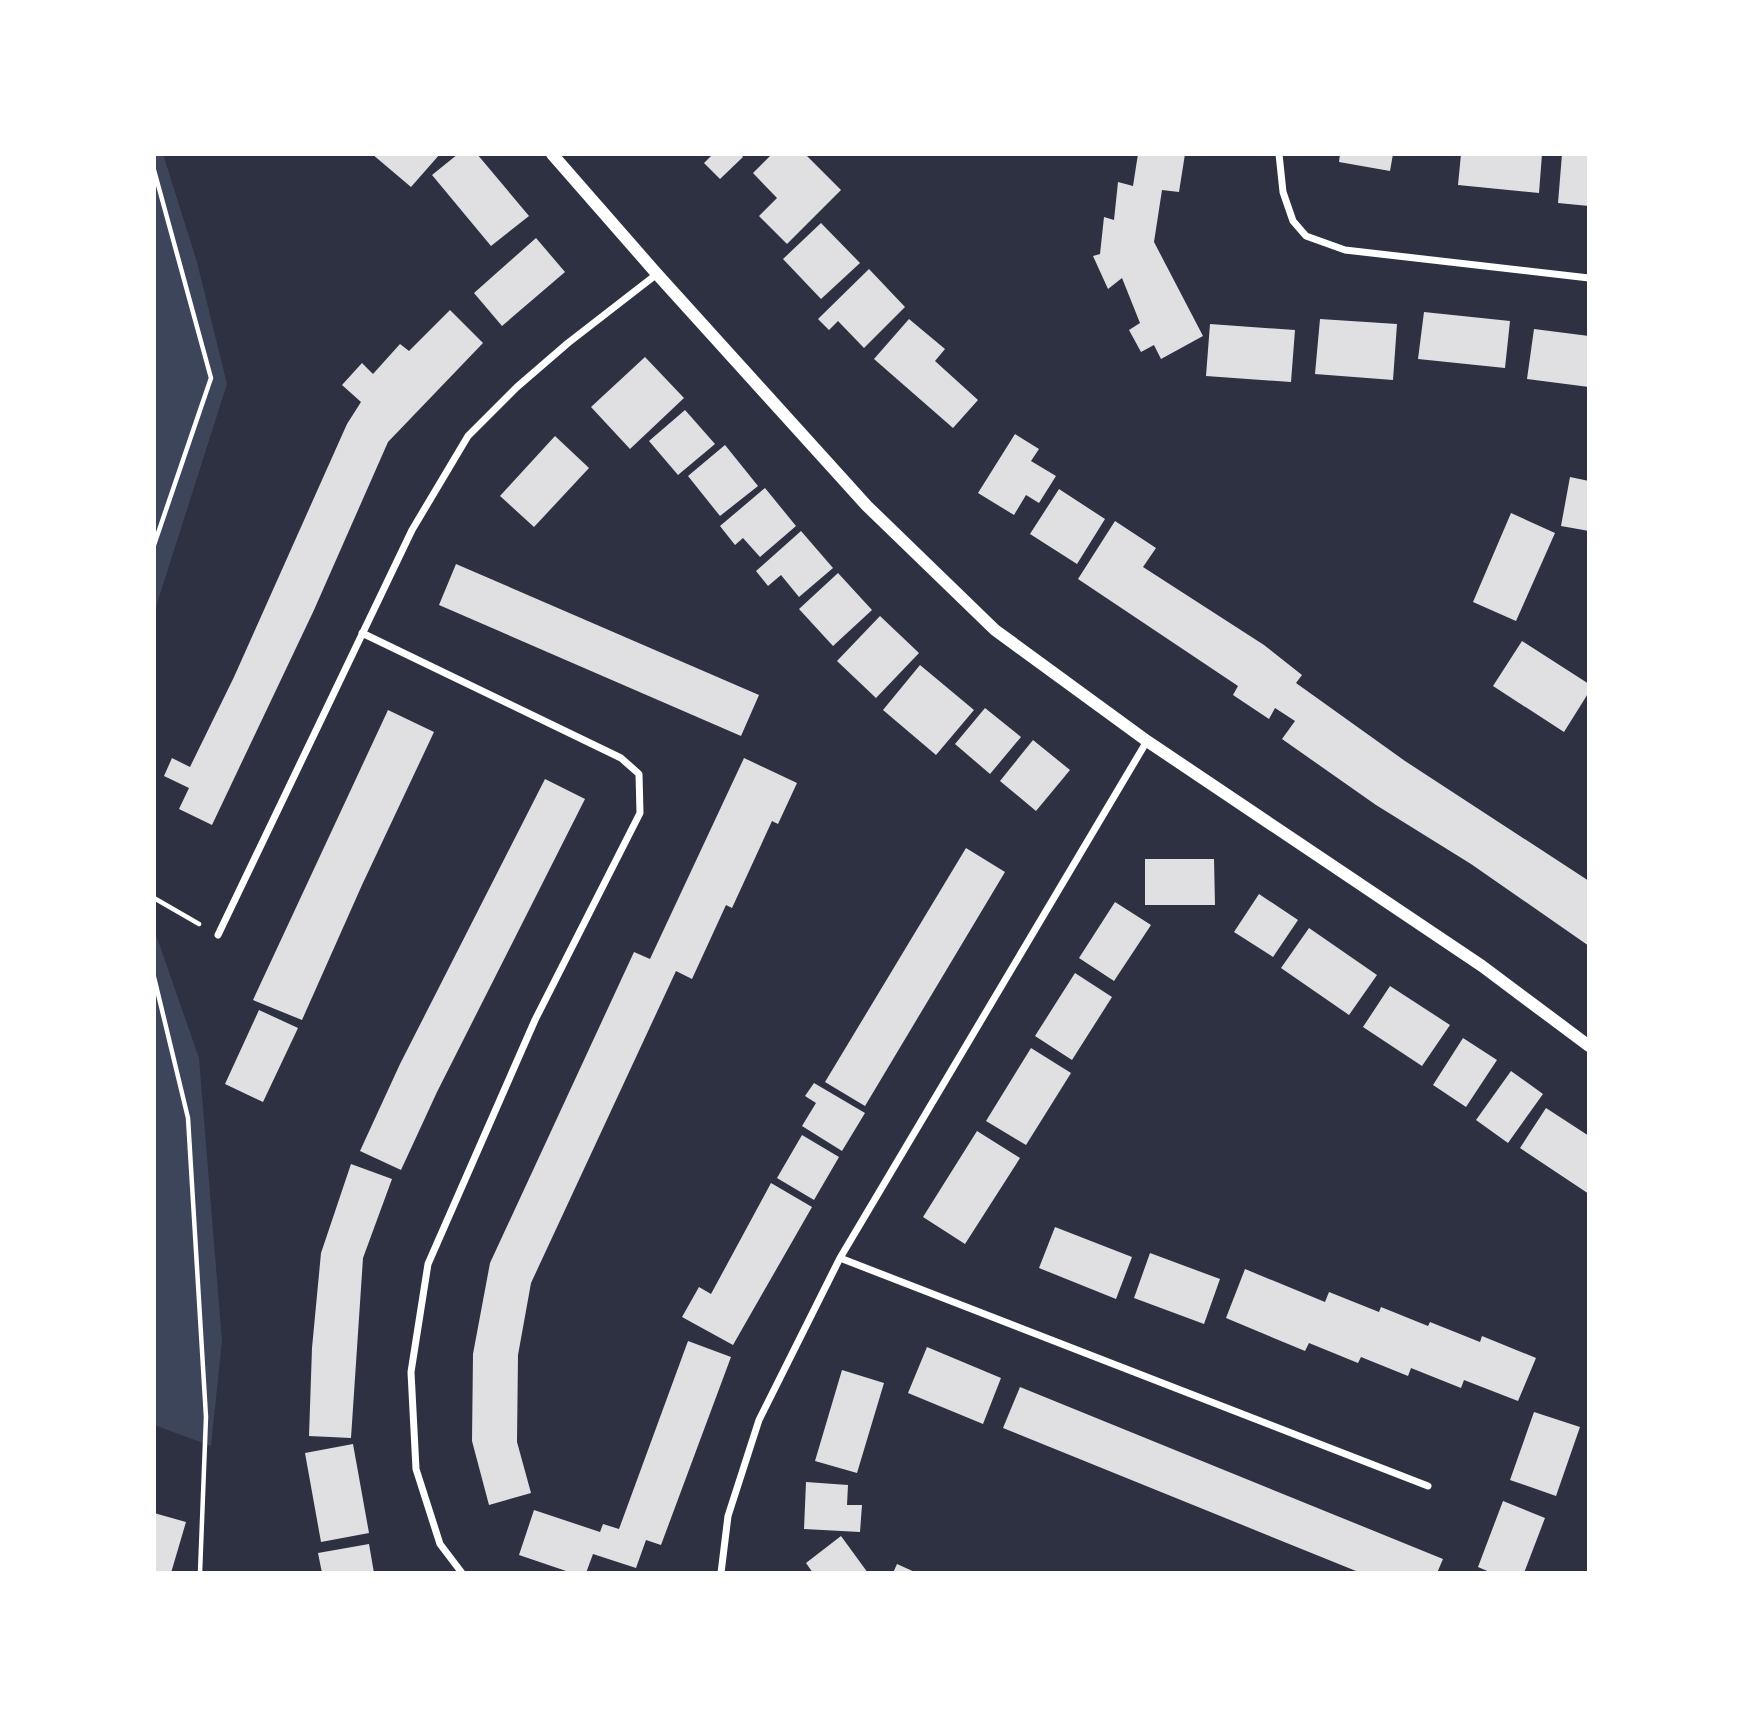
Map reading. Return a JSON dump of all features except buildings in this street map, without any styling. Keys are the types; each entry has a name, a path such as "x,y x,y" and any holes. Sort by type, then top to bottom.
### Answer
{"street":[{"path":"552,154 867,506 995,630 1147,741 1482,966 1589,1046"},
{"path":"1279,154 1283,192 1293,221 1306,236 1345,250 1589,278"},
{"path":"218,934 412,530 468,436 527,378 657,274"},
{"path":"362,633 621,758 639,774 640,813 535,1020 428,1264 411,1372 416,1469 440,1544 462,1573"},
{"path":"721,1573 728,1516 759,1420 840,1258 1147,741"},
{"path":"840,1258 1428,1486"}],"path":[{"path":"154,170 211,378 154,545"},
{"path":"154,898 218,934"},
{"path":"154,977 188,1118 206,1417 200,1573"}],"shaded area":[{"path":"154,154 163,154 197,262 227,384 154,613"},
{"path":"154,929 199,1058 222,1341 211,1446 154,1425"}]}
